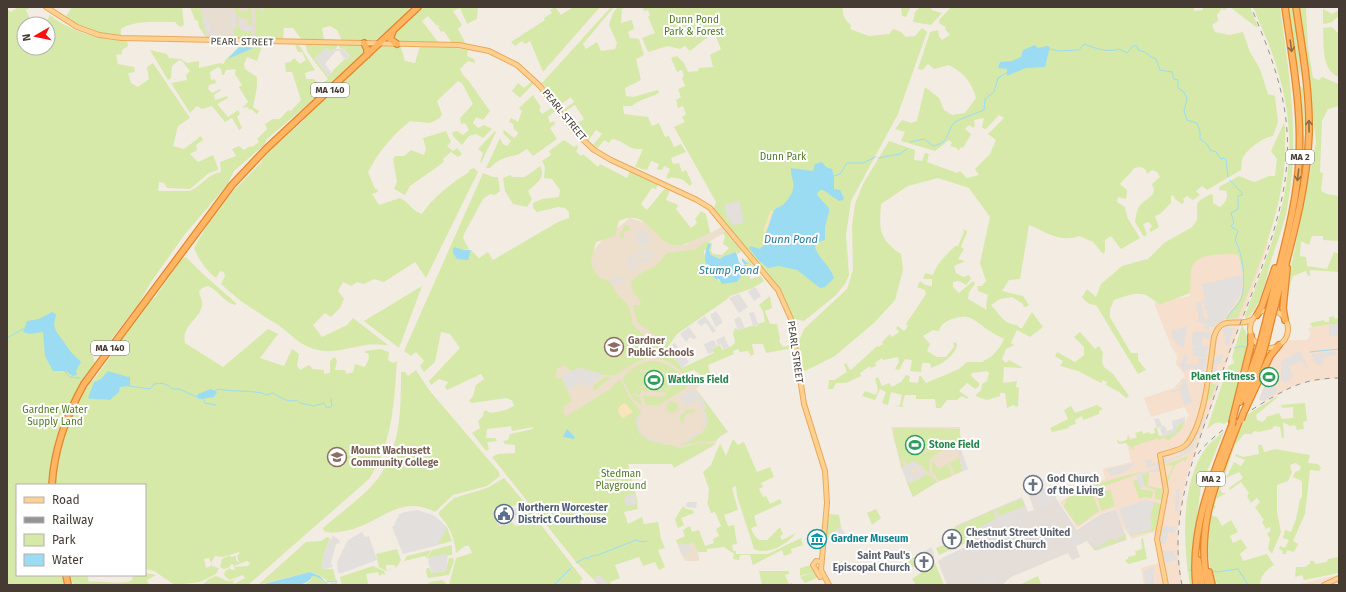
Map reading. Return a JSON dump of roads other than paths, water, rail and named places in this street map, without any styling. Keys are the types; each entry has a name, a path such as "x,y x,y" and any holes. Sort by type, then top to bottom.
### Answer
{"highway":[{"name":"MA 140","path":"52,484 56,451 68,414 84,384 230,187 257,159 418,7"},
{"name":"MA 2","path":"1272,306 1298,176 1300,136 1298,100 1286,7"},
{"name":"MA 2","path":"1202,585 1198,559 1200,516 1208,489 1236,421 1261,352 1296,219 1305,176 1309,133 1307,92 1296,7"},
{"path":"394,30 390,39 397,44"},
{"path":"364,43 367,49 367,55"},
{"path":"1285,320 1283,305 1296,219"},
{"path":"1255,317 1263,305 1288,228"},
{"path":"1236,421 1251,345 1251,334"},
{"path":"1230,436 1236,421 1270,356 1279,345"},
{"name":"MA 2","path":"1208,585 1203,552 1205,523 1212,492 1230,436"},
{"path":"1205,523 1206,556 1212,585"},
{"path":"1196,585 1195,566 1198,534"}],"main road":[{"name":"PEARL STREET","path":"46,7 77,27 99,35 121,38 469,46 508,60 528,74 540,86 575,132 594,150 611,160 697,200 710,208 778,290 791,319 804,404 826,474 827,504 819,561"},
{"path":"1166,585 1157,540 1166,491 1160,455 1184,447 1195,428 1206,396 1216,331 1226,323 1241,322 1248,322 1264,311 1272,311 1279,314 1285,320 1287,333 1284,340 1279,345 1271,348 1263,347 1256,343 1247,326 1241,322"},
{"path":"1251,334 1255,317"},
{"path":"819,569 822,565 819,561 813,565 819,569 828,585"},
{"path":"1324,585 1339,578"}],"water":[{"path":"1035,45 1038,48 1047,46 1050,47 1045,67 1026,68 1007,76 1007,69 998,68 1000,62 1012,61 1021,57 1023,50"},
{"path":"238,48 253,48 228,59"},
{"name":"Dunn Pond","path":"822,162 826,167 832,169 834,176 834,189 840,190 844,198 843,200 839,201 823,190 817,193 829,208 829,212 825,227 825,240 818,242 815,247 819,256 830,270 834,278 825,287 820,288 797,270 779,266 768,268 758,260 749,248 751,246 760,249 763,246 775,209 780,207 791,194 793,181 791,168 813,171 815,164"},
{"name":"Stump Pond","path":"708,244 711,244 709,250 711,255 720,259 736,252 742,266 745,265 742,258 749,264 746,264 746,267 750,269 745,270 737,282 722,284 719,279 715,279 707,267 705,255"},
{"path":"455,247 463,250 471,250 468,260 457,259 453,253 453,249"},
{"path":"52,312 56,314 54,325 56,331 71,352 81,362 76,371 77,375 73,376 65,371 53,371 45,356 43,332 30,334 23,332 27,321 39,319"},
{"path":"108,371 128,377 130,376 130,386 120,387 119,392 110,400 88,398 94,382 101,379"},
{"path":"211,389 217,392 214,397 201,399 197,398 198,394"},
{"path":"567,429 575,437 574,439 563,437"},
{"path":"310,572 320,576 325,582 318,577 312,576 304,583 297,585 260,585"}],"waterway":[{"path":"1049,49 1059,51 1079,50 1084,44 1106,50 1119,49 1127,53 1133,46 1137,46 1138,50 1145,52 1156,59 1160,70 1172,72 1174,79 1178,80 1178,88 1183,91 1187,98 1184,111 1187,120 1197,123 1200,132 1200,139 1207,144 1210,150 1216,152 1221,159 1224,158 1226,160 1228,177"},
{"path":"910,142 924,139 933,146 944,141 953,124 984,110 985,99 994,92 998,78 1008,72"},
{"path":"878,158 900,154 907,149"},
{"path":"834,176 840,174 847,163 863,163 876,157"},
{"path":"1227,319 1229,314 1240,301 1244,279 1242,261 1235,240 1238,231 1231,226 1234,223 1231,213 1238,209 1238,196 1242,195 1242,193 1230,180"},
{"path":"7,338 23,329"},
{"path":"1234,348 1243,346 1246,348"},
{"path":"1310,352 1339,349"},
{"path":"63,370 70,377 80,378"},
{"path":"129,386 150,389 154,384 164,384 172,389 179,389 197,397"},
{"path":"215,391 219,389 258,392 266,395 273,393 287,400 297,400 300,403 314,406 324,403 327,408 332,406 331,399"},
{"path":"203,398 205,403 216,405"},
{"path":"576,563 585,558 598,555 636,540 643,542 647,541"},
{"path":"554,585 571,568"},
{"path":"1213,571 1217,572 1238,569 1248,585"},
{"path":"326,582 337,581"}],"railway":[{"path":"1182,585 1178,543 1182,502 1198,443 1233,343 1265,259 1280,208 1285,183 1287,131 1279,83 1269,52 1251,7"},
{"path":"1198,454 1215,436 1228,426 1274,396 1287,389 1307,382 1339,378"}],"place":[{"name":"Gardner Public Schools","path":"614,347"},
{"name":"Planet Fitness","path":"1269,377"},
{"name":"Watkins Field","path":"654,380"},
{"name":"Stone Field","path":"915,445"},
{"name":"Mount Wachusett Community College","path":"337,457"},
{"name":"God Church of the Living","path":"1033,485"},
{"name":"Northern Worcester District Courthouse","path":"504,514"},
{"name":"Gardner Museum","path":"817,539"},
{"name":"Chestnut Street United Methodist Church","path":"952,539"},
{"name":"Saint Paul's Episcopal Church","path":"924,562"}],"park label":[{"name":"Dunn Pond Park & Forest","path":"694,26"},
{"name":"Dunn Park","path":"783,157"},
{"name":"Gardner Water Supply Land","path":"55,416"},
{"name":"Stedman Playground","path":"621,480"}]}
